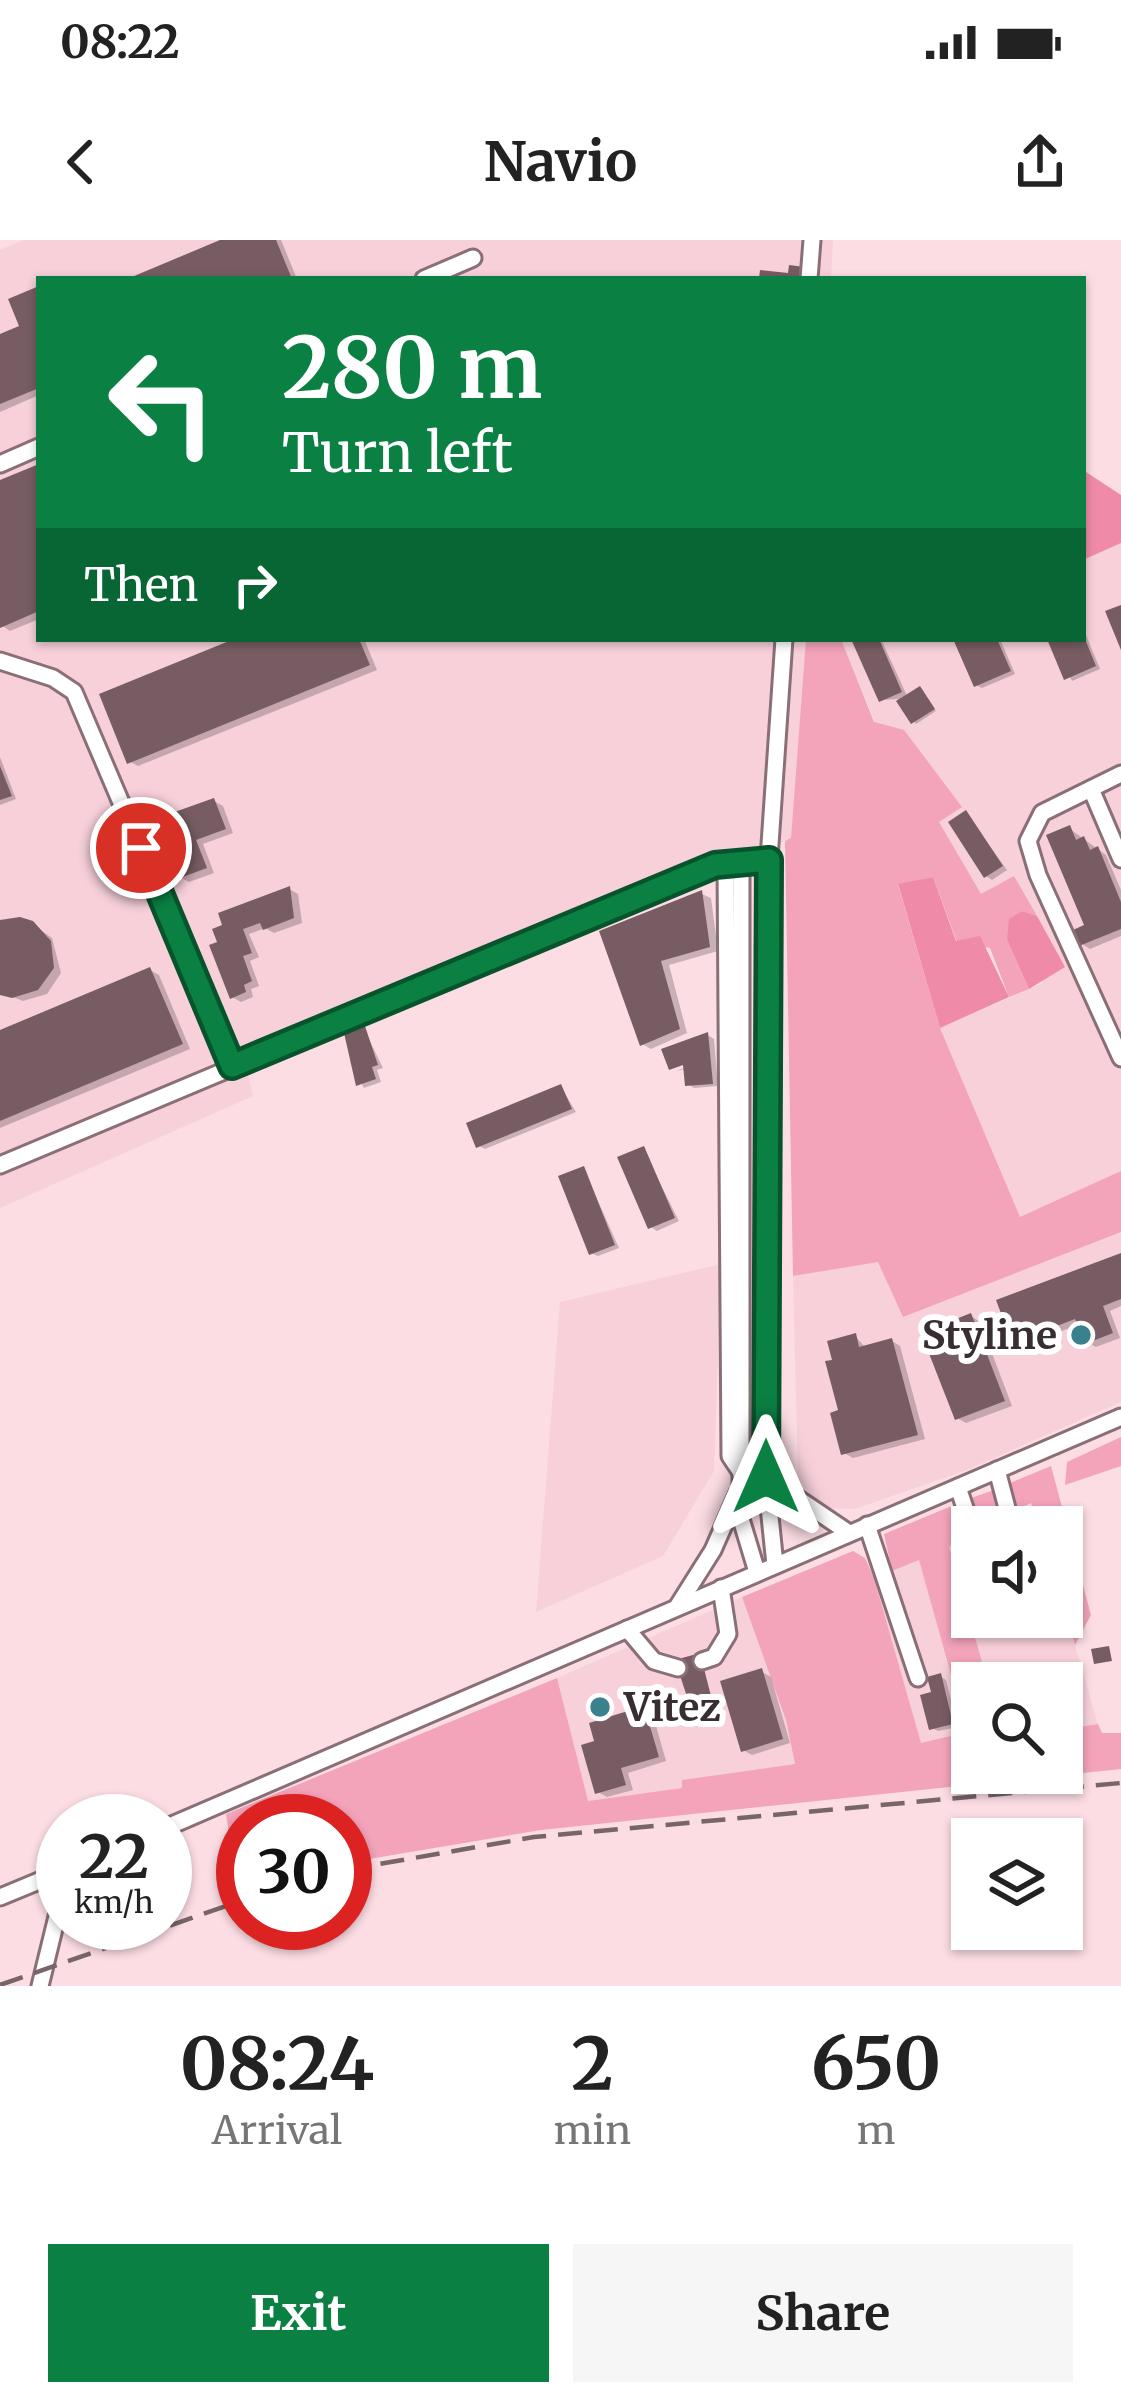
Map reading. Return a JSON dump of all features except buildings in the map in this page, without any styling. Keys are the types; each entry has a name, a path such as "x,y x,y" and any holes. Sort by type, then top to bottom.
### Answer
{"street":[{"path":"809,276 812,240"},
{"path":"431,276 473,258"},
{"path":"0,464 36,448"},
{"path":"775,1565 766,1477 769,860 784,642"},
{"path":"0,662 53,678 74,692 232,1066"},
{"path":"1121,775 1042,813 1028,841 1038,875 1121,1058"},
{"path":"1091,789 1121,859"},
{"path":"0,1165 350,1016 734,862 769,860"},
{"path":"734,862 730,1456 742,1477 742,1519 757,1572"},
{"path":"192,1816 1121,1417"},
{"path":"997,1470 1006,1506"},
{"path":"676,1607 713,1550 742,1477"},
{"path":"766,1477 849,1533"},
{"path":"958,1486 965,1506"},
{"path":"867,1526 918,1678"},
{"path":"702,1660 714,1657 728,1634 721,1588"},
{"path":"627,1629 653,1661 677,1668"},
{"path":"0,1897 36,1888"},
{"path":"40,1986 48,1950"}],"shaded area":[{"path":"23,240 833,240 831,276 36,276 36,642 806,642 791,838 556,943 319,1034 248,1076 253,1096 0,1208 0,250"},
{"path":"1086,472 1121,495 1121,543 1086,559"},
{"path":"1121,543 1121,1171 1020,1218 940,1028 1043,983 1015,876 981,895 939,822 962,806 875,722 842,642 1086,642 1086,559"},
{"path":"806,642 842,642 874,722 904,730 962,807 939,822 981,894 1014,876 1037,916 1022,911 1007,940 1029,989 1009,997 990,948 957,942 933,877 898,885 940,1028 1020,1217 1121,1171 1121,1232 903,1317 878,1262 793,1276 785,841 791,838"},
{"path":"933,877 956,941 980,936 1009,997 940,1028 898,884"},
{"path":"1022,911 1037,916 1065,967 1029,989 1007,940 1009,919"},
{"path":"1121,1232 1121,1402 967,1470 855,1509 821,1508 798,1479 793,1276 878,1261 903,1317"},
{"path":"721,1264 714,1471 663,1556 536,1612 560,1302"},
{"path":"1121,1437 1121,1466 1065,1485 1067,1462"},
{"path":"1051,1466 1062,1506 1017,1506 1010,1483"},
{"path":"994,1490 999,1506 973,1506 971,1498"},
{"path":"951,1506 951,1638 975,1638 982,1662 951,1662 951,1675 919,1560 892,1571 884,1534"},
{"path":"853,1551 865,1558 874,1578 921,1743 951,1736 951,1787 541,1830 372,1858 372,1794 275,1794 557,1678 588,1801 682,1788 682,1780 795,1764 786,1720 742,1597"},
{"path":"919,1560 951,1675 951,1736 921,1744 874,1578"},
{"path":"1083,1585 1091,1615 1083,1630"},
{"path":"742,1597 786,1720 795,1764 683,1780 683,1788 587,1801 557,1678"},
{"path":"975,1638 1073,1638 1080,1662 982,1662"},
{"path":"1083,1673 1098,1724 1083,1726"},
{"path":"1098,1724 1102,1733 1121,1733 1121,1769 1083,1773 1083,1726"}],"railway":[{"path":"372,1865 534,1837 1121,1783"},
{"path":"0,1985 216,1909"}],"place":[{"name":"Styline","path":"1081,1335"},
{"name":"Vitez","path":"600,1707"}],"route":[{"path":"141,848 232,1066 715,865 769,860 766,1477"}]}
